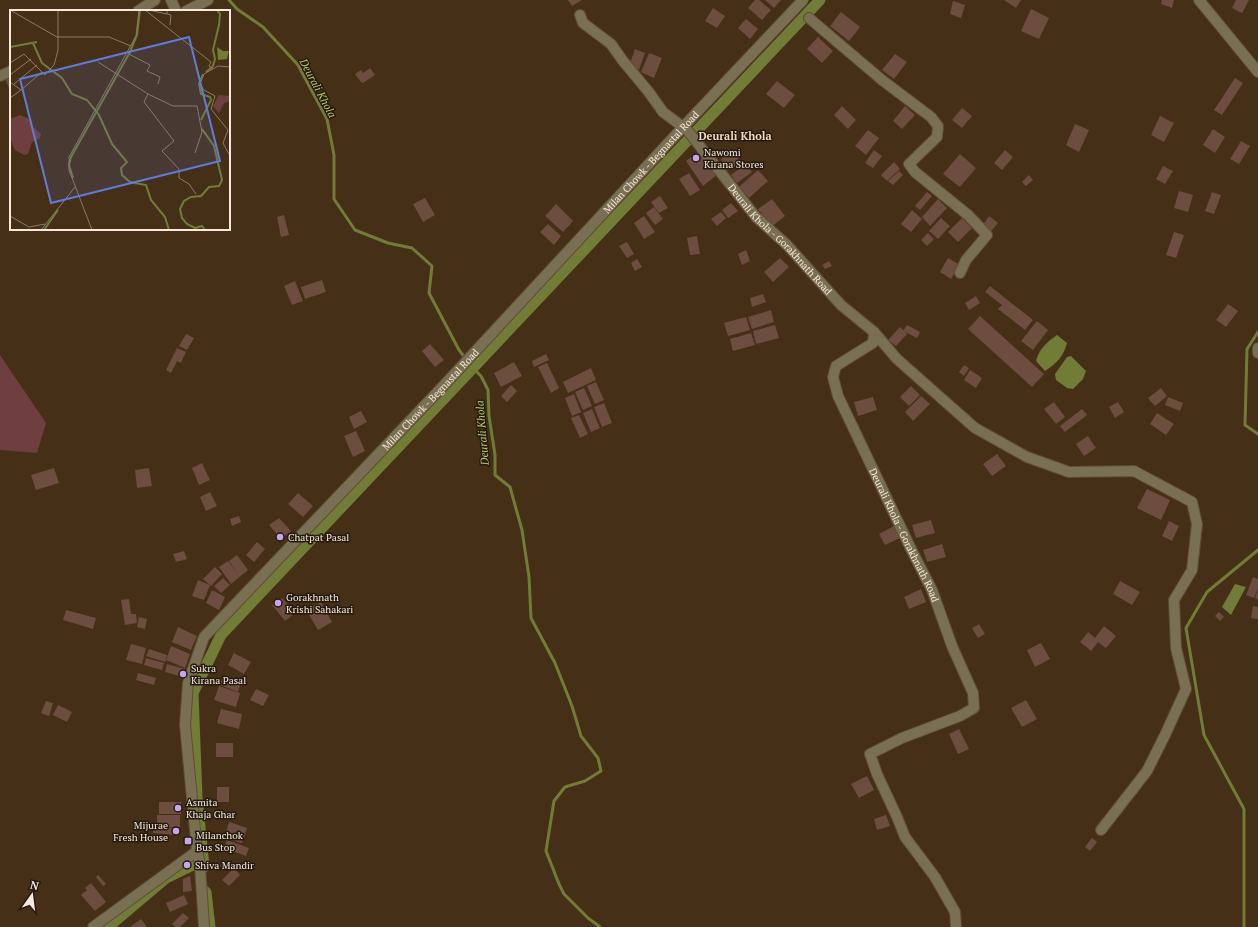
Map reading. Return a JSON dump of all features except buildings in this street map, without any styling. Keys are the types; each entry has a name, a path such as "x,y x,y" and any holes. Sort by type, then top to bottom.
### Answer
{"street":[{"path":"140,10 155,0"},
{"path":"171,0 176,10"},
{"path":"188,10 208,0"},
{"name":"Milan Chowk - Begnastal Road","path":"204,927 200,865 197,851 185,725 188,683 204,637 685,129 803,0"},
{"path":"1199,0 1258,72"},
{"name":"Deurali Khola - Gorakhnath Road","path":"580,15 583,22 611,44 664,112 685,129 756,217 786,245 841,304 874,332 873,343 836,366 833,377 838,396 932,590 952,646 973,693 974,708 960,716 902,738 870,754 877,774 905,837 935,877 955,912 956,927"},
{"path":"809,18 882,80 931,117 938,126 937,137 909,164 915,172 968,215 987,235 966,260 960,273"},
{"path":"0,76 10,71"},
{"path":"874,332 897,359 975,428 1027,457 1069,472 1134,471 1192,502 1197,524 1192,570 1174,600 1176,648 1186,690 1147,771 1101,830"},
{"path":"1258,348 1258,353"},
{"path":"93,927 197,851"}],"shaded area":[{"path":"1057,335 1067,343 1064,352 1053,365 1045,371 1036,361 1037,357 1044,346"},
{"path":"0,355 46,423 37,453 0,450"},
{"path":"1071,356 1086,371 1083,379 1073,389 1067,388 1056,380 1055,374 1067,357"},
{"path":"1235,584 1246,587 1231,615 1222,607"}],"waterway":[{"name":"Deurali Khola","path":"229,0 237,9 263,27 298,65 327,119 334,155 334,199 355,230 388,243 412,248 432,266 429,293 459,350 481,376 488,390 489,416 495,455 495,475 510,487 522,530 529,577 531,618 555,663 572,706 581,736 598,758 601,771 585,781 565,787 554,801 546,851 564,894 588,918 600,927"},
{"path":"204,867 197,797 193,693 221,635 820,0"},
{"path":"1258,332 1247,349 1245,425 1258,434"},
{"path":"1244,927 1244,809 1204,735 1186,628 1207,592 1258,550"},
{"path":"108,927 166,878 203,860"},
{"path":"206,892 210,927"}],"place":[{"name":"Nawomi Kirana Stores","path":"696,158"},
{"name":"Chatpat Pasal","path":"280,537"},
{"name":"Gorakhnath Krishi Sahakari","path":"278,603"},
{"name":"Sukra Kirana Pasal","path":"183,674"},
{"name":"Asmita Khaja Ghar","path":"178,808"},
{"name":"Mijurae Fresh House","path":"176,831"},
{"name":"Milanchok Bus Stop","path":"188,841"},
{"name":"Shiva Mandir","path":"187,865"}],"district":[{"name":"Deurali Khola","path":"735,136"}]}
